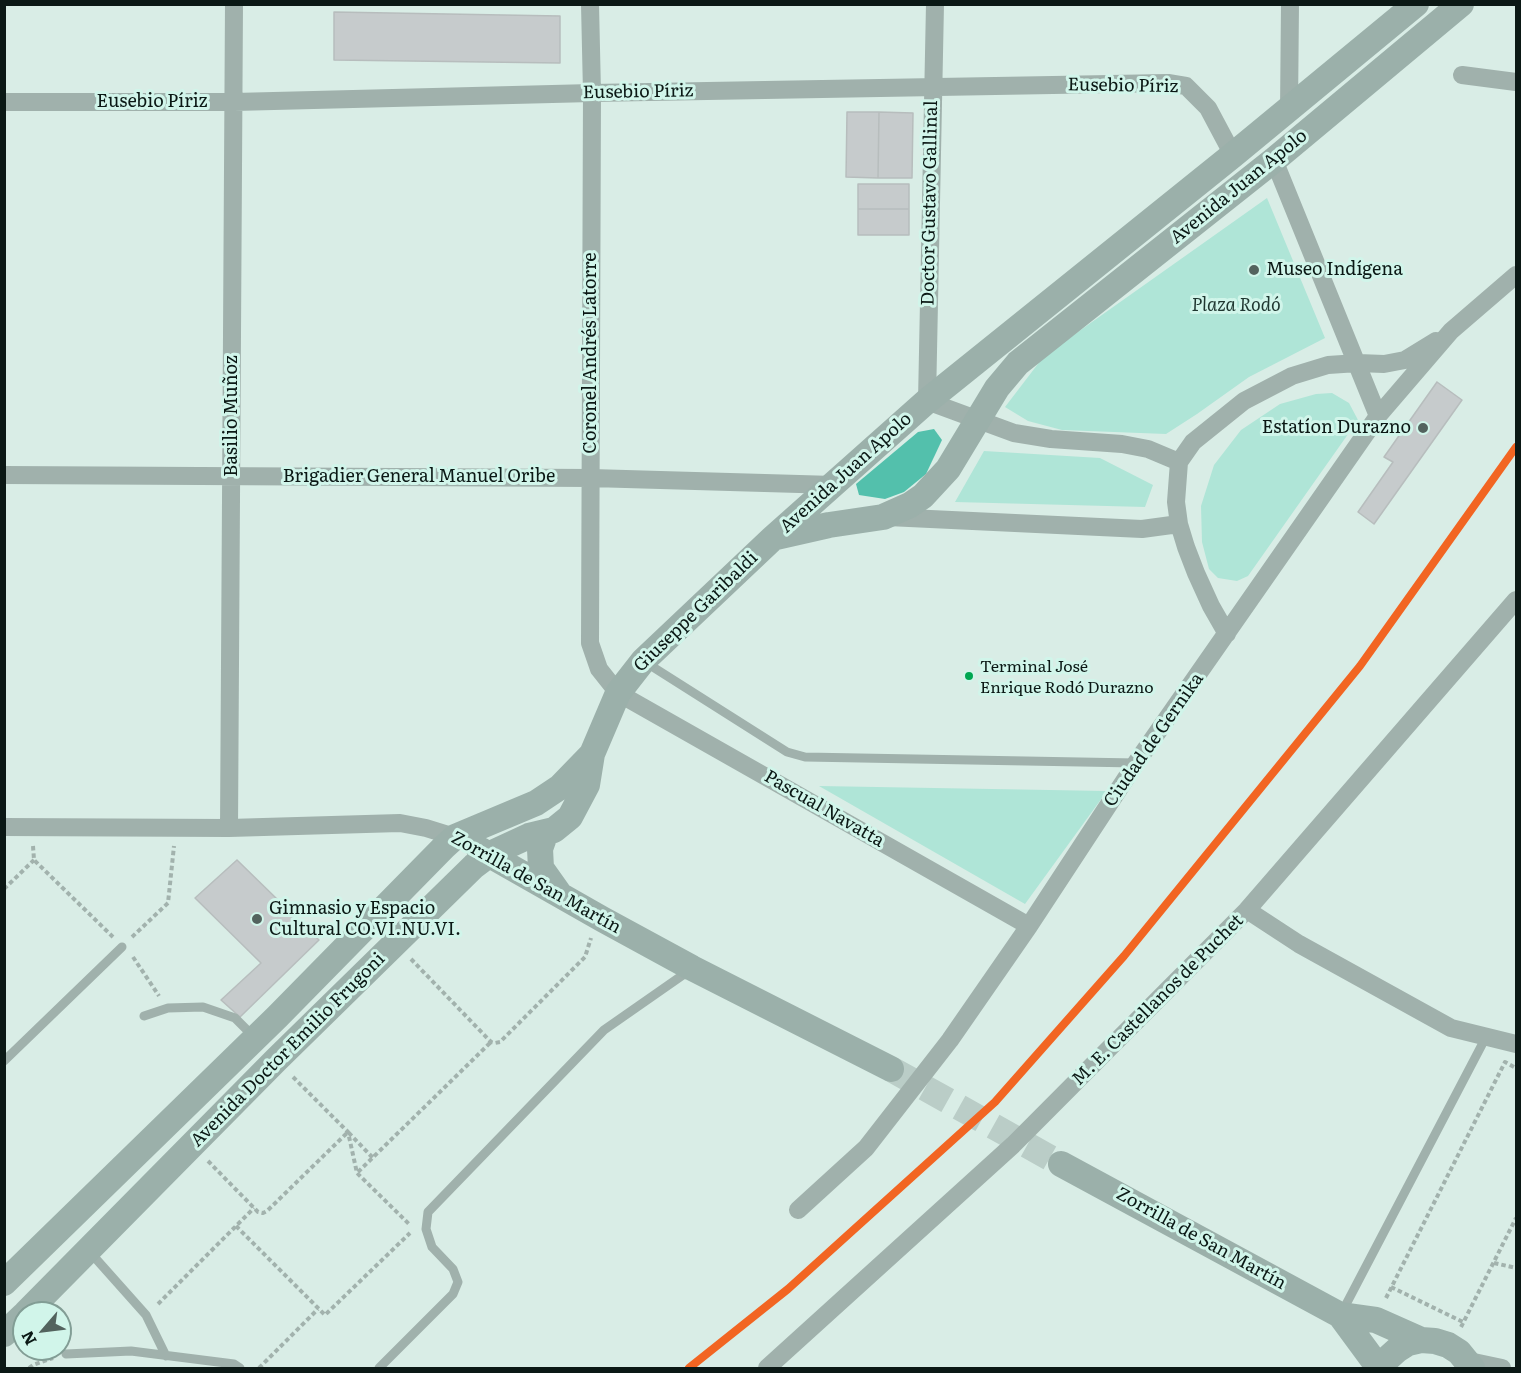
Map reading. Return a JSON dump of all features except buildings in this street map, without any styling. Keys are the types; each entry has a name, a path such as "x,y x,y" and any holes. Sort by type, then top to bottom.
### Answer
{"street":[{"name":"Basilio Muñoz","path":"229,828 234,4"},
{"name":"Coronel Andrés Latorre","path":"590,4 592,93 590,643 599,669 618,693"},
{"name":"Doctor Gustavo Gallinal","path":"927,401 934,4"},
{"path":"1289,110 1290,4"},
{"name":"Avenida Juan Apolo","path":"772,538 927,401 1289,110 1416,4"},
{"name":"Avenida Juan Apolo","path":"772,538 829,525 883,517 923,496 948,469 997,388 1018,363 1274,160 1461,4"},
{"path":"1462,75 1516,82"},
{"name":"Eusebio Píriz","path":"4,102 234,102 1168,83 1186,86 1208,108 1233,155"},
{"path":"1274,160 1378,416"},
{"name":"Ciudad de Gernika","path":"798,1210 866,1148 950,1040 1029,926 1136,764 1378,416 1452,331 1516,275"},
{"path":"1227,634 1211,606 1186,547 1179,524 1176,502 1179,462 1193,442 1244,401 1292,376 1328,365 1384,364 1405,360 1452,331"},
{"path":"927,401 1014,433 1052,439 1122,444 1148,450 1179,462"},
{"name":"Brigadier General Manuel Oribe","path":"4,475 591,478 834,485"},
{"path":"834,485 842,504 854,521"},
{"path":"883,517 1142,530 1179,524"},
{"name":"Giuseppe Garibaldi","path":"592,754 618,693 643,661 772,538"},
{"name":"M. E. Castellanos de Puchet","path":"767,1368 1013,1145 1247,910 1516,600"},
{"name":"Pascual Navatta","path":"618,693 1029,926"},
{"name":"Avenida Doctor Emilio Frugoni","path":"38,1301 276,1059 474,866 490,854 529,836 554,830 570,817 587,785 592,754"},
{"name":"Avenida Doctor Emilio Frugoni","path":"4,1283 255,1038 455,837 536,803 560,787 592,754"},
{"name":"Zorrilla de San Martín","path":"4,827 229,828 400,823 426,828 455,837 490,854 602,920 891,1069"},
{"path":"546,832 540,849 541,868 560,895"},
{"path":"1247,910 1299,944 1451,1028 1516,1044"},
{"path":"255,1038 276,1059"},
{"name":"Zorrilla de San Martín","path":"1061,1164 1340,1315 1376,1320 1421,1340 1448,1344"},
{"name":"Zorrilla de San Martín","path":"1340,1315 1380,1368"},
{"path":"1380,1368 1397,1350 1421,1340"},
{"path":"1448,1344 1471,1365 1502,1368"}],"lane":[{"path":"643,661 787,752 805,757 1136,764"},
{"path":"4,1061 122,947"},
{"path":"379,1368 453,1294 458,1282 453,1269 432,1247 426,1229 428,1212 604,1030 692,968"},
{"path":"144,1016 168,1008 203,1007 235,1018 255,1038"},
{"path":"1340,1315 1486,1037"},
{"path":"89,1251 146,1315 166,1356"},
{"path":"72,1354 131,1351 234,1364 240,1368"}],"path":[{"path":"122,947 168,903 176,828"},
{"path":"4,889 34,860 134,958 168,1008"},
{"path":"357,1173 491,1042 500,1042 585,957 593,929 602,920"},
{"path":"395,943 491,1042"},
{"path":"276,1059 373,1158"},
{"path":"1376,1320 1504,1062 1516,1068"},
{"path":"236,1226 323,1315 328,1314 414,1230 357,1173 348,1132"},
{"path":"192,1145 254,1208 263,1213 348,1132"},
{"path":"146,1315 254,1208"},
{"path":"1448,1344 1465,1323 1516,1218"},
{"path":"1494,1263 1516,1268"},
{"path":"1391,1287 1465,1323"},
{"path":"259,1368 318,1309"},
{"path":"29,1368 45,1361"}],"green space":[{"name":"Plaza Rodó","path":"1267,198 1325,338 1249,377 1166,434 1062,430 1028,421 1005,407 1044,356"},
{"path":"1332,393 1349,403 1358,420 1248,576 1237,581 1218,578 1209,569 1202,542 1201,506 1214,465 1241,430 1280,404 1316,394"},
{"path":"984,451 1100,458 1153,485 1145,507 955,502"},
{"path":"819,786 1107,791 1025,904"}],"shaded area":[{"path":"934,429 942,440 926,474 904,492 885,499 859,495 856,484 918,432"}],"tunnel":[{"path":"891,1069 1061,1164"}],"transit line":[{"path":"689,1368 788,1289 995,1102 1124,956 1360,666 1516,447"}],"place":[{"name":"Museo Indígena","path":"1254,270"},
{"name":"Estatíon Durazno","path":"1423,428"},
{"name":"Terminal José Enrique Rodó Durazno","path":"969,676"},
{"name":"Gimnasio y Espacio Cultural CO.VI.NU.VI.","path":"257,919"}]}
